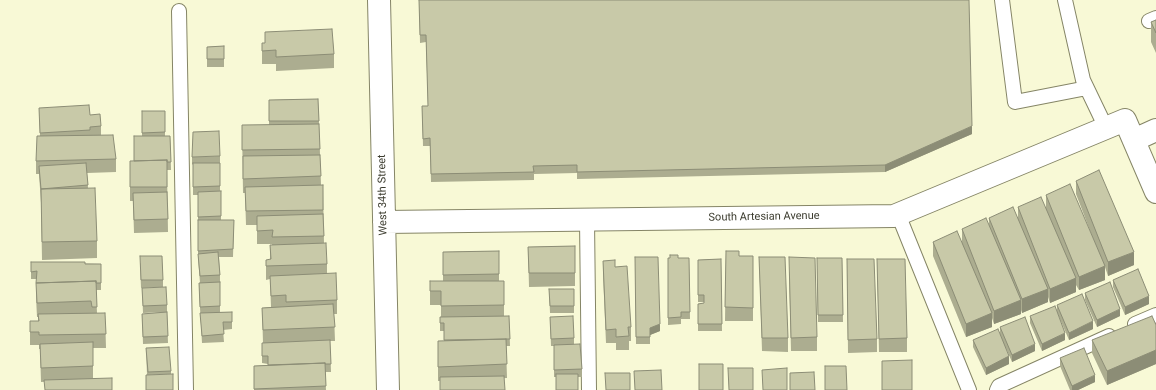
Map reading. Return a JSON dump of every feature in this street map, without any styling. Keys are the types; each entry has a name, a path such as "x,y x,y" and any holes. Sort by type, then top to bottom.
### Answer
{"street":[{"name":"West 34th Street","path":"379,0 388,390"},
{"name":"South Artesian Avenue","path":"384,222 894,216 1115,124"},
{"path":"1115,124 1134,140 1156,192"},
{"path":"1134,140 1156,130"}],"lane":[{"path":"1002,0 1015,102 1087,88"},
{"path":"1065,0 1083,80 1087,88 1115,124"},
{"path":"179,11 186,390"},
{"path":"898,214 969,390"},
{"path":"586,220 590,390"},
{"path":"997,390 999,386 1156,315"}],"building":[{"path":"419,0 969,0 972,126 885,165 577,172 577,165 533,166 534,172 431,174 430,138 423,139 422,106 428,106 426,35 420,35"},
{"path":"1156,20 1156,33 1151,22"},
{"path":"332,29 334,54 276,57 276,50 262,51 262,43 265,43 265,32"},
{"path":"224,46 224,59 207,59 207,47"},
{"path":"318,99 319,121 269,121 269,100"},
{"path":"89,105 90,115 100,114 101,126 90,127 90,130 40,133 39,108"},
{"path":"142,111 165,111 165,132 142,133"},
{"path":"319,124 320,149 242,150 242,125"},
{"path":"219,131 220,156 192,157 193,132"},
{"path":"113,135 116,159 36,161 37,136"},
{"path":"134,136 170,136 171,162 167,162 167,160 134,161"},
{"path":"320,155 321,176 243,179 243,156"},
{"path":"167,160 167,187 130,187 130,161"},
{"path":"86,163 88,185 41,189 39,166"},
{"path":"193,163 220,163 220,186 193,187"},
{"path":"1099,170 1134,252 1108,262 1076,181"},
{"path":"1070,184 1105,266 1079,277 1046,195"},
{"path":"323,185 323,210 246,211 245,187"},
{"path":"95,188 97,241 42,242 41,189"},
{"path":"221,191 221,216 198,217 198,192"},
{"path":"167,192 168,219 134,220 133,193"},
{"path":"1041,197 1076,278 1050,289 1018,207"},
{"path":"1013,207 1048,289 1022,299 989,218"},
{"path":"323,214 324,236 272,237 273,230 257,231 257,216"},
{"path":"986,218 1021,300 994,311 962,229"},
{"path":"198,220 234,220 233,249 198,251"},
{"path":"957,231 992,313 966,324 933,242"},
{"path":"326,243 327,264 266,266 266,260 271,259 270,245"},
{"path":"575,246 575,273 529,273 528,247"},
{"path":"499,251 499,274 443,275 443,252"},
{"path":"726,251 739,251 739,256 753,256 753,308 725,307"},
{"path":"218,252 220,275 200,276 198,254"},
{"path":"670,255 678,255 678,258 689,258 690,312 681,312 681,317 668,318 668,258 670,258"},
{"path":"140,256 162,256 163,280 141,280"},
{"path":"635,257 658,257 660,324 650,328 650,337 636,337"},
{"path":"759,257 785,257 788,338 762,338"},
{"path":"789,257 815,258 817,337 791,338"},
{"path":"817,258 842,258 843,315 818,315"},
{"path":"721,259 722,324 698,324 698,304 704,303 704,295 698,295 698,260"},
{"path":"847,259 874,259 877,339 848,340"},
{"path":"877,259 905,259 907,338 879,339"},
{"path":"615,260 615,267 627,266 631,327 628,327 629,336 616,337 616,329 606,330 603,261"},
{"path":"31,262 85,262 85,264 101,264 101,283 96,283 96,281 36,283 37,271 31,272"},
{"path":"1138,269 1149,296 1125,307 1113,280"},
{"path":"336,273 337,300 286,302 286,295 271,296 270,276"},
{"path":"96,281 97,307 92,307 91,301 37,303 36,283"},
{"path":"430,281 504,281 504,305 441,306 441,291 430,291"},
{"path":"220,282 220,306 200,307 199,283"},
{"path":"1110,282 1120,309 1097,320 1085,293"},
{"path":"166,287 167,305 143,306 142,288"},
{"path":"549,289 574,289 574,306 550,306"},
{"path":"1082,294 1093,321 1069,333 1057,305"},
{"path":"333,304 335,327 263,330 262,308"},
{"path":"1055,306 1065,333 1042,344 1030,316"},
{"path":"167,312 168,336 143,337 142,314"},
{"path":"232,312 232,322 223,322 224,334 202,336 200,313"},
{"path":"105,313 106,334 39,335 39,332 30,332 30,321 39,321 38,314"},
{"path":"509,316 510,339 444,340 444,323 440,323 440,317"},
{"path":"573,316 574,338 551,339 550,317"},
{"path":"1152,316 1156,325 1156,350 1107,371 1092,340"},
{"path":"1025,317 1035,344 1012,355 1000,327"},
{"path":"998,329 1009,356 986,368 973,340"},
{"path":"506,339 507,364 438,367 438,341"},
{"path":"330,340 331,364 268,365 268,356 262,356 262,343"},
{"path":"93,342 93,366 41,368 40,344"},
{"path":"580,344 582,369 554,370 554,345"},
{"path":"169,347 171,371 148,372 146,348"},
{"path":"1084,348 1095,375 1072,386 1060,358"},
{"path":"912,360 912,390 882,390 882,361"},
{"path":"325,363 326,386 254,389 254,366"},
{"path":"699,364 723,364 723,390 699,390"},
{"path":"825,366 846,366 847,390 825,390"},
{"path":"728,368 753,368 753,390 729,390"},
{"path":"787,368 787,390 763,390 762,370"},
{"path":"661,370 662,390 635,390 634,371"},
{"path":"814,372 815,390 790,390 790,373"},
{"path":"605,373 630,373 630,390 606,390"},
{"path":"173,374 173,390 146,390 146,375"},
{"path":"556,374 578,374 578,390 556,390"},
{"path":"504,376 505,390 440,390 440,377"},
{"path":"112,378 112,390 45,390 44,380"}]}
